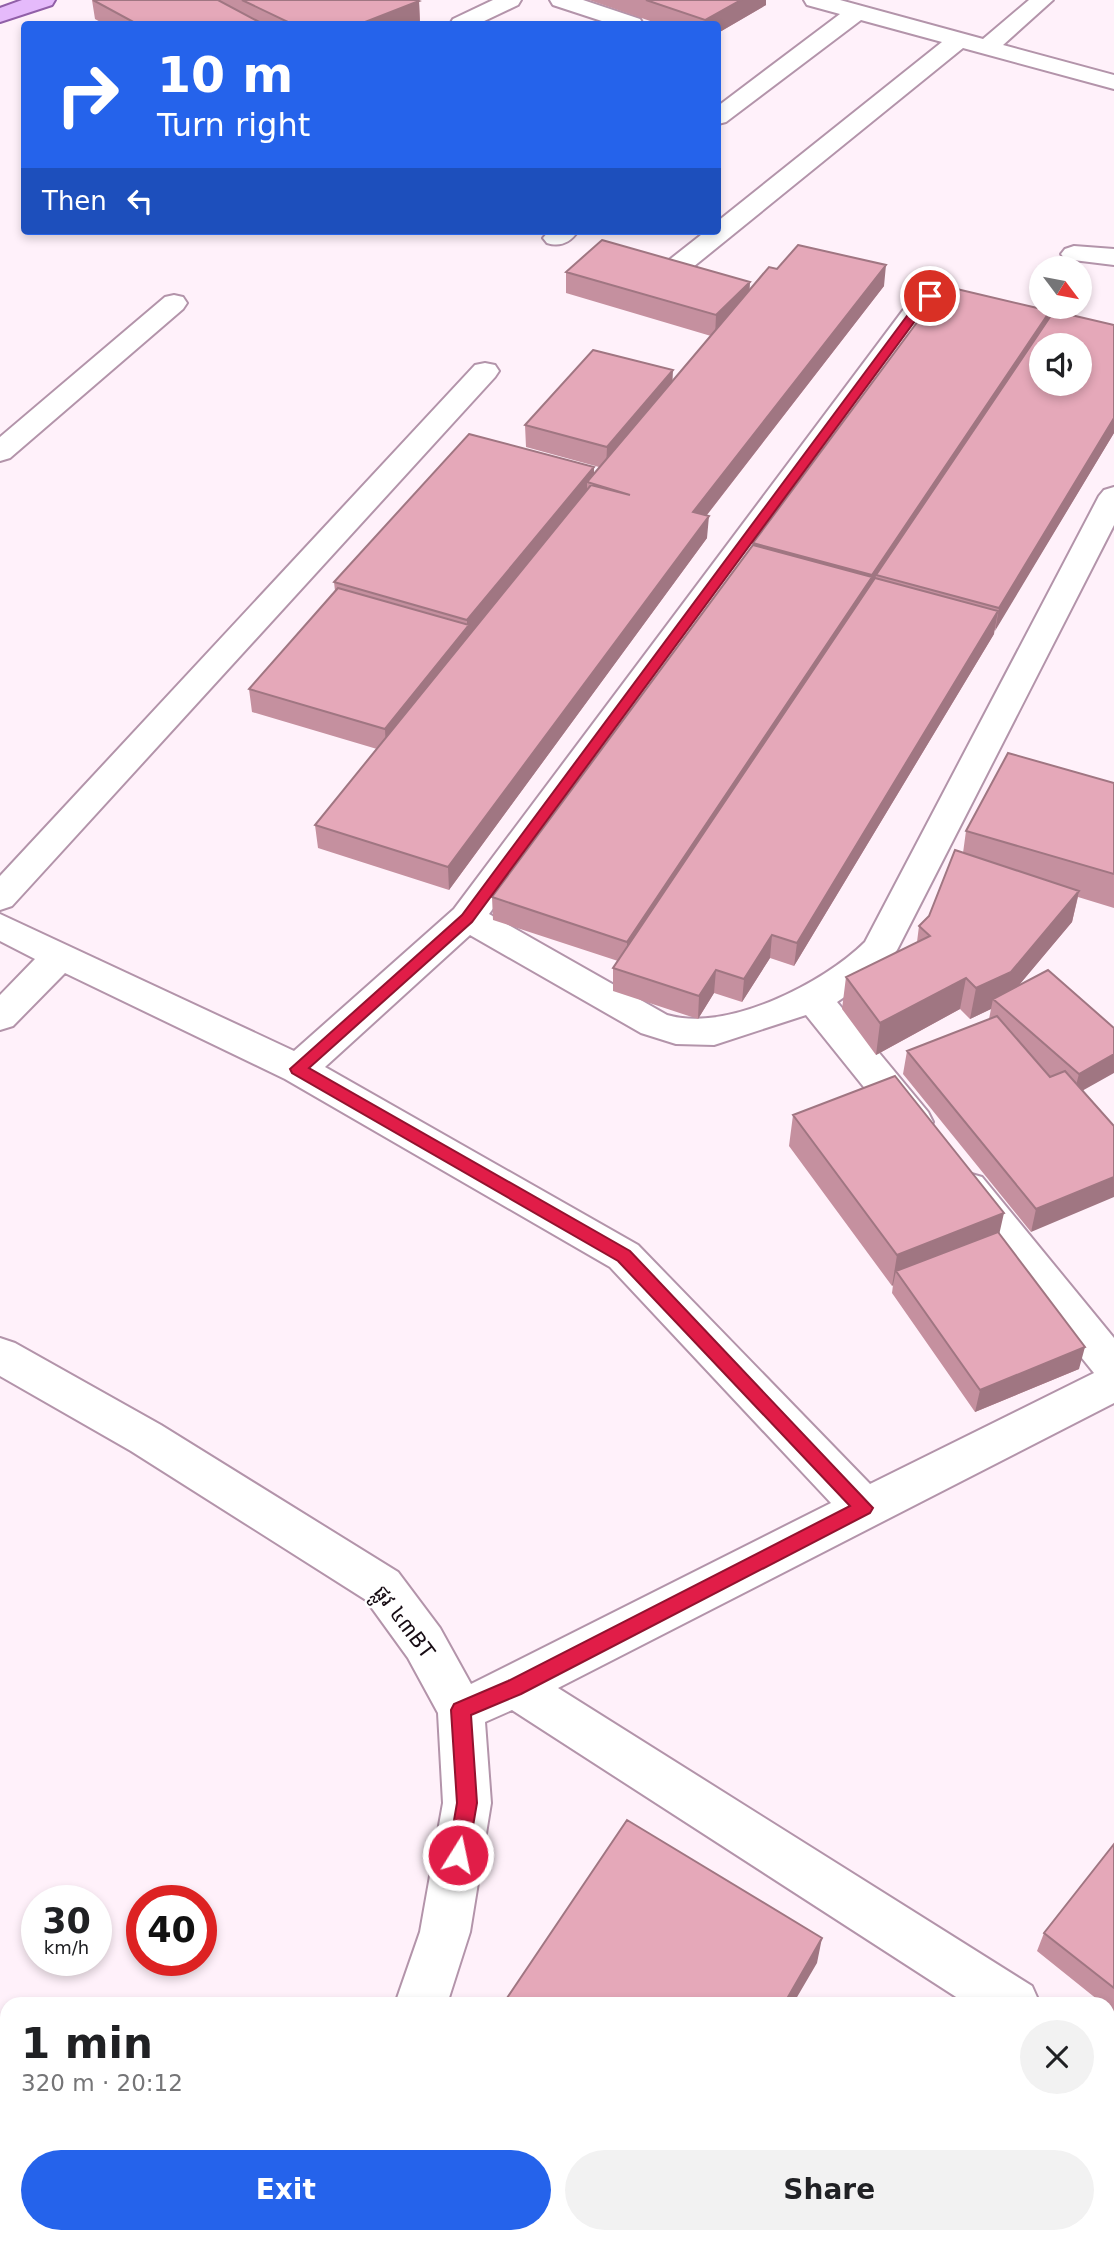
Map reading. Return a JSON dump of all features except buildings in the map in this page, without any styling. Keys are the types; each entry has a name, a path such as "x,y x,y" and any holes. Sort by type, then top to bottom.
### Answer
{"main road":[{"path":"0,15 44,0"}],"street":[{"path":"467,21 510,0"},
{"path":"561,0 623,21"},
{"path":"986,47 1042,0"},
{"path":"721,114 838,5 1114,82"},
{"path":"721,231 958,40"},
{"path":"668,274 716,235"},
{"path":"1074,254 1114,257"},
{"path":"298,1069 467,918 925,299 938,297 1005,312"},
{"path":"0,452 174,303"},
{"path":"0,898 485,372"},
{"path":"467,918 653,1024 676,1031 697,1035 714,1032 814,999 867,964 879,950 1114,496"},
{"path":"0,926 298,1069 624,1256 863,1508"},
{"path":"0,1017 60,956"},
{"path":"814,999 1114,1368"},
{"name":"ផ្លូវ ៤៣BT","path":"0,1355 146,1438 382,1586 424,1643 461,1710 467,1803 445,1932 423,1997"},
{"path":"461,1710 514,1687 1114,1383"},
{"path":"514,1687 1003,1997"}],"route":[{"path":"458,1855 467,1803 461,1710 514,1687 863,1508 624,1256 298,1069 467,918 925,299 930,296"}]}
